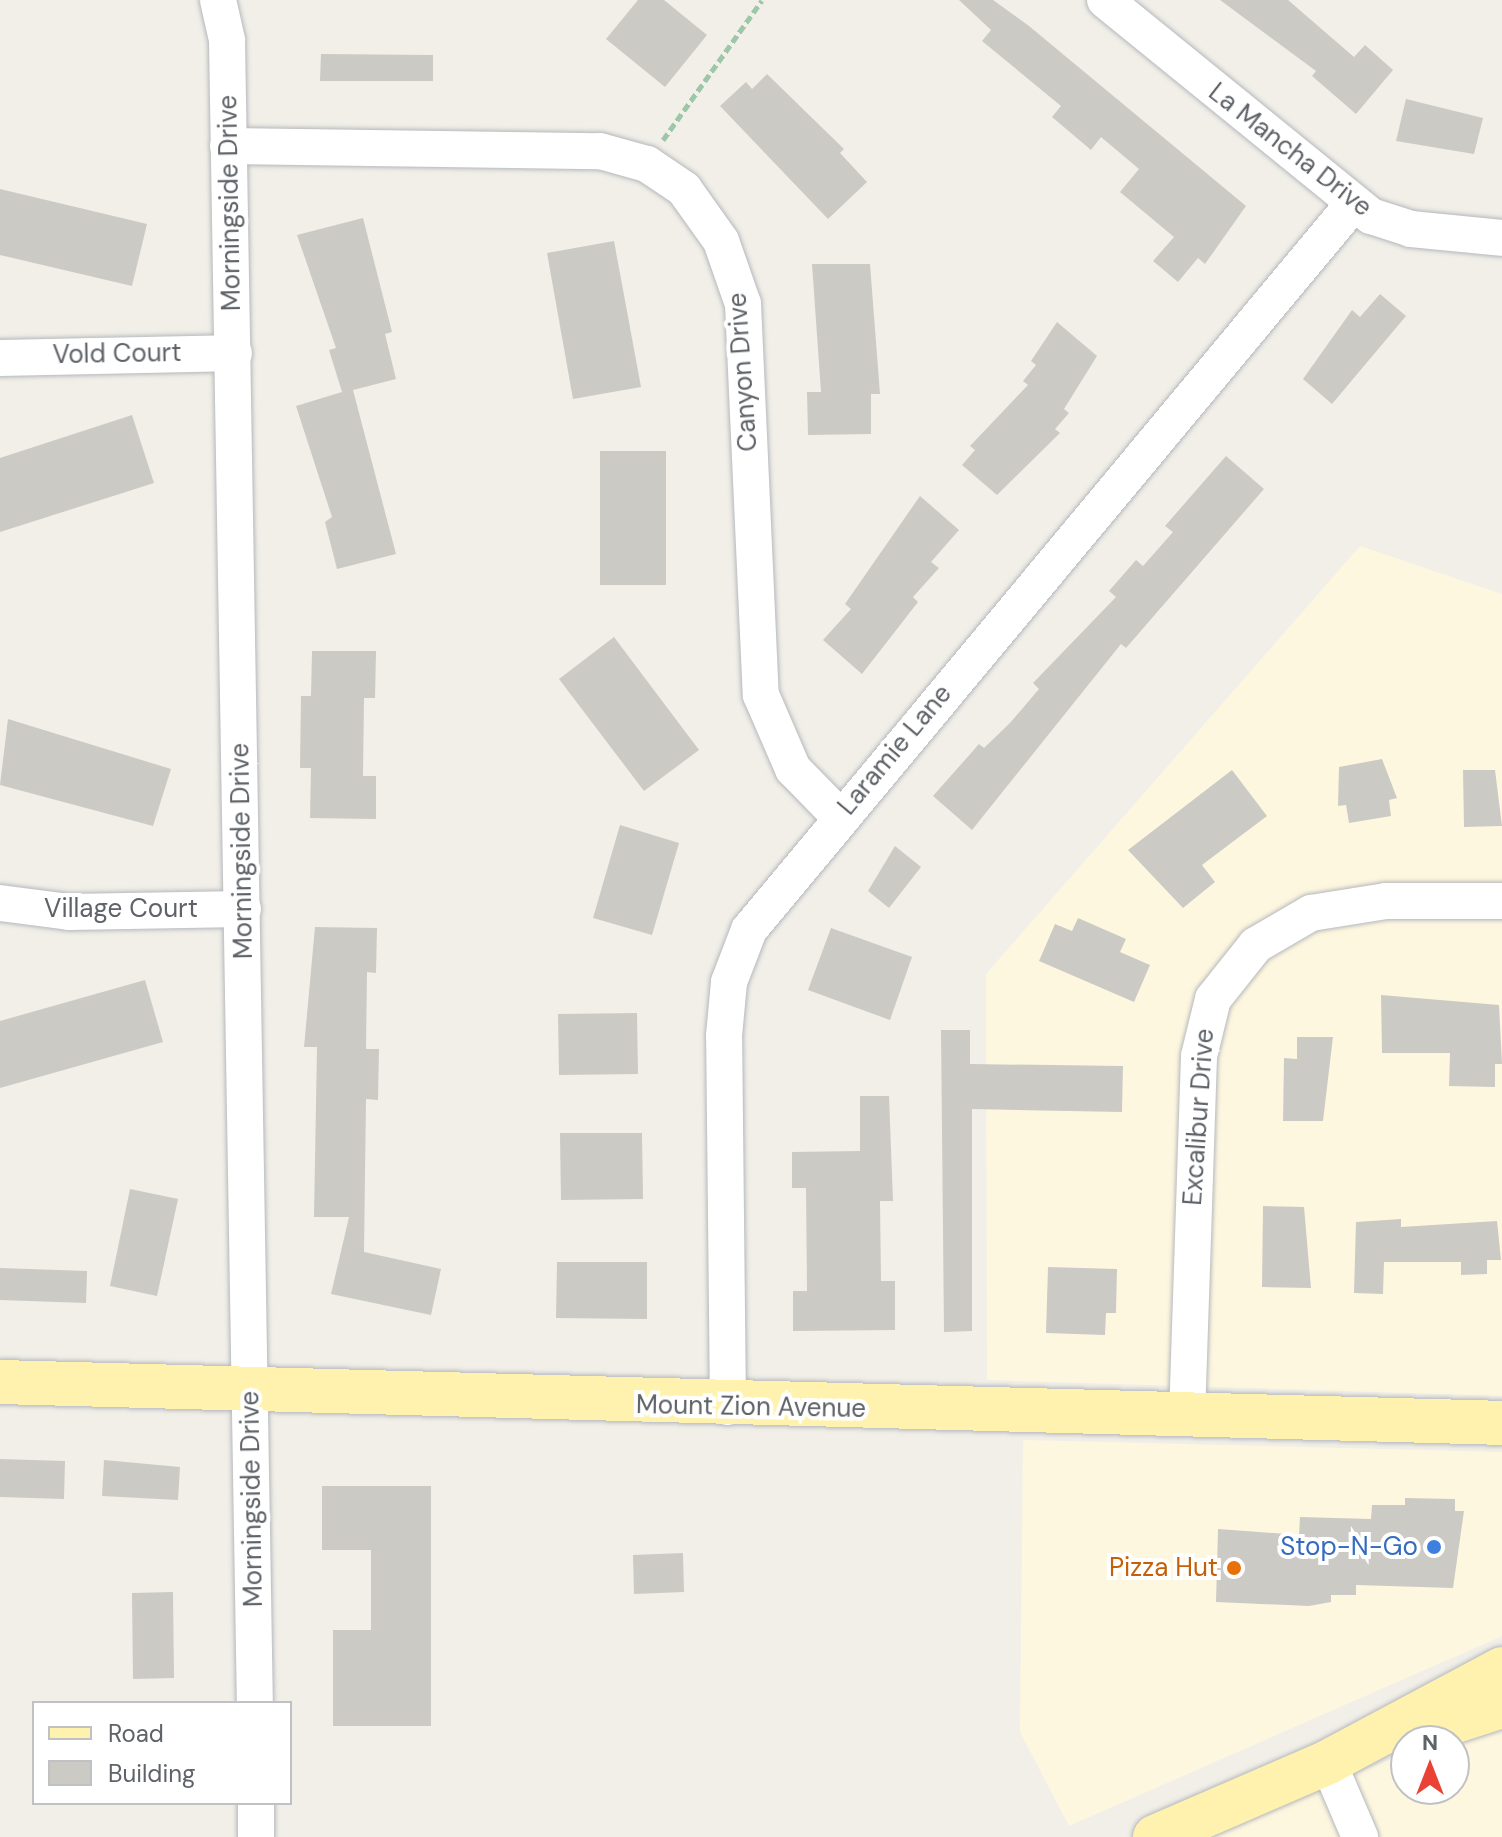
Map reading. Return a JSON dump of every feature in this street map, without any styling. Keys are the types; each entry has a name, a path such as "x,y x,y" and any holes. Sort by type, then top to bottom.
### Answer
{"main road":[{"name":"Mount Zion Avenue","path":"0,1382 250,1393 728,1407 1502,1423"},
{"path":"1155,1837 1328,1762 1502,1669"},
{"path":"1328,1762 1502,1706"}],"street":[{"name":"Morningside Drive","path":"218,0 227,40 234,353 255,1701"},
{"name":"La Mancha Drive","path":"1105,0 1353,204 1390,224 1502,238"},
{"path":"228,146 546,148 647,164"},
{"name":"Canyon Drive","path":"647,164 702,212 739,286 761,695 793,769 840,817"},
{"name":"Laramie Lane","path":"728,1407 729,982 749,930 1353,204"},
{"name":"Vold Court","path":"0,358 234,353"},
{"name":"Excalibur Drive","path":"1187,1418 1199,1056 1213,999 1256,945 1311,913 1386,901 1502,901"},
{"name":"Village Court","path":"0,903 69,912 243,909"},
{"path":"1328,1762 1360,1837"},
{"path":"256,1805 256,1837"}],"path":[{"path":"647,164 762,0"}],"shaded area":[{"path":"1360,546 1502,594 1502,1396 987,1380 986,974"},
{"path":"1023,1440 1502,1452 1502,1636 1069,1826 1020,1732"},
{"path":"1502,1715 1502,1837 1200,1837 1390,1760 1390,1805 1470,1805 1470,1732"}],"building":[{"path":"638,0 664,0 707,35 665,87 606,39"},
{"path":"959,0 993,0 1029,26 1246,206 1205,264 1198,258 1178,282 1153,261 1174,237 1120,192 1139,169 1101,137 1091,150 1052,117 1061,106 982,41 991,30"},
{"path":"1220,0 1288,0 1354,57 1365,45 1393,70 1356,114 1312,76 1316,71"},
{"path":"321,54 433,55 433,81 320,81"},
{"path":"767,74 844,149 840,153 867,182 828,219 720,106 746,82 752,89"},
{"path":"1406,99 1483,118 1474,154 1396,141"},
{"path":"0,189 147,224 132,286 0,255"},
{"path":"363,218 392,332 385,334 396,379 353,390 396,554 337,569 325,522 332,517 296,406 342,392 329,350 336,348 297,235"},
{"path":"614,241 641,387 573,399 547,253"},
{"path":"812,264 870,264 880,394 871,394 871,434 808,435 807,392 821,392"},
{"path":"1380,294 1406,316 1332,404 1303,379 1352,310 1360,317"},
{"path":"1057,322 1097,356 1064,409 1069,413 1055,429 1060,433 997,495 962,465 975,450 970,446 1028,385 1023,381 1036,365 1031,361"},
{"path":"132,415 154,483 0,532 0,458"},
{"path":"600,451 666,451 666,585 600,585"},
{"path":"1226,456 1264,489 1126,648 1121,644 972,830 933,796 979,744 984,748 1010,723 1039,689 1033,683 1116,597 1109,591 1136,560 1143,566 1173,532 1165,526"},
{"path":"920,496 959,530 931,562 939,568 913,597 918,602 862,674 823,640 851,609 845,604"},
{"path":"614,637 699,750 644,791 559,679"},
{"path":"312,651 376,651 375,698 364,698 363,776 376,776 376,819 310,818 311,768 300,768 301,696 311,696"},
{"path":"8,719 171,769 153,826 0,785"},
{"path":"1382,759 1397,798 1389,800 1391,816 1349,823 1346,805 1338,806 1339,767"},
{"path":"1232,770 1267,816 1202,865 1215,882 1183,908 1128,850"},
{"path":"1463,770 1495,770 1502,826 1464,827"},
{"path":"620,825 679,843 652,935 593,918"},
{"path":"895,846 921,867 889,908 868,891"},
{"path":"1078,918 1126,939 1120,952 1150,965 1134,1002 1039,961 1055,924 1072,931"},
{"path":"315,927 377,928 376,973 367,972 366,1049 379,1049 378,1100 366,1099 364,1252 441,1269 431,1315 331,1294 349,1217 314,1217 317,1047 304,1047"},
{"path":"831,928 912,957 890,1020 808,990"},
{"path":"145,980 163,1042 0,1088 0,1021"},
{"path":"1381,995 1499,1005 1502,1064 1495,1064 1495,1087 1449,1086 1450,1053 1382,1053"},
{"path":"637,1013 638,1074 559,1075 558,1014"},
{"path":"941,1030 970,1030 970,1064 1123,1066 1122,1112 972,1109 972,1331 944,1332"},
{"path":"1297,1037 1333,1037 1323,1121 1283,1121 1284,1058 1297,1059"},
{"path":"860,1096 889,1096 893,1201 880,1201 881,1281 895,1281 895,1330 793,1331 793,1291 807,1291 806,1188 792,1188 792,1152 860,1151"},
{"path":"560,1133 642,1133 643,1199 561,1200"},
{"path":"130,1189 178,1199 157,1296 110,1286"},
{"path":"1263,1206 1304,1207 1311,1288 1262,1287"},
{"path":"1401,1219 1401,1227 1497,1221 1501,1260 1487,1260 1487,1274 1461,1275 1461,1262 1384,1262 1383,1294 1354,1293 1356,1222"},
{"path":"557,1262 647,1262 647,1319 556,1318"},
{"path":"1048,1267 1117,1269 1116,1313 1106,1313 1105,1335 1046,1333"},
{"path":"0,1268 87,1271 86,1303 0,1300"},
{"path":"0,1459 65,1461 64,1499 0,1497"},
{"path":"104,1460 180,1467 178,1500 102,1496"},
{"path":"322,1486 431,1486 431,1726 333,1726 333,1630 371,1630 371,1550 322,1550"},
{"path":"1405,1498 1455,1499 1455,1511 1464,1511 1453,1588 1356,1585 1356,1595 1331,1595 1331,1602 1309,1606 1216,1602 1218,1529 1299,1535 1300,1517 1371,1519 1372,1505 1405,1505"},
{"path":"683,1553 684,1592 634,1594 633,1555"},
{"path":"173,1592 174,1678 133,1679 132,1593"}],"place":[{"name":"Stop-N-Go","path":"1434,1547"},
{"name":"Pizza Hut","path":"1234,1568"}]}
